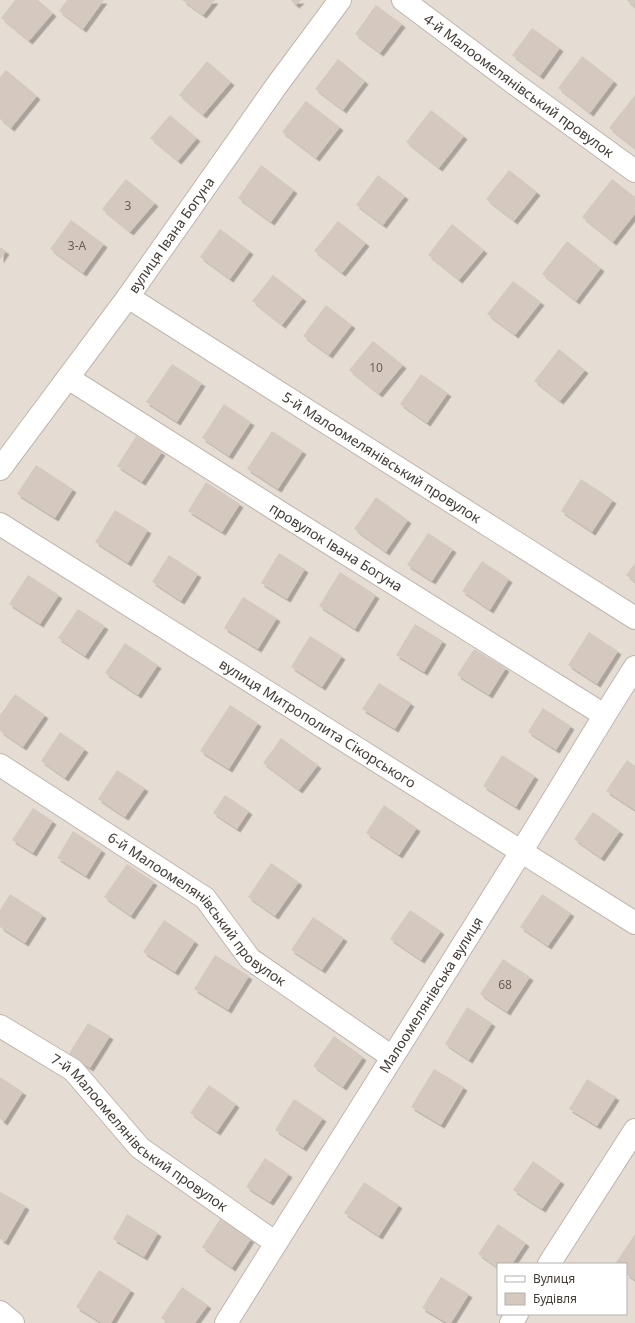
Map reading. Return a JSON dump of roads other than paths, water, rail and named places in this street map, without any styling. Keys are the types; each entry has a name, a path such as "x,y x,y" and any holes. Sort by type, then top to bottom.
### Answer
{"street":[{"name":"вулиця Івана Богуна","path":"0,469 128,298 277,85 340,0"},
{"name":"4-й Малоомелянівський провулок","path":"403,0 635,171"},
{"name":"5-й Малоомелянівський провулок","path":"128,298 635,618"},
{"name":"провулок Івана Богуна","path":"68,378 292,520 604,714"},
{"name":"вулиця Митрополита Сікорського","path":"0,524 635,924"},
{"name":"Малоомелянівська вулиця","path":"226,1323 355,1119 604,714 635,667"},
{"name":"6-й Малоомелянівський провулок","path":"0,765 205,898 250,959 392,1057"},
{"name":"7-й Малоомелянівський провулок","path":"0,1026 73,1070 140,1148 276,1243"},
{"path":"550,1263 635,1130"},
{"path":"0,1312 13,1323"}]}
